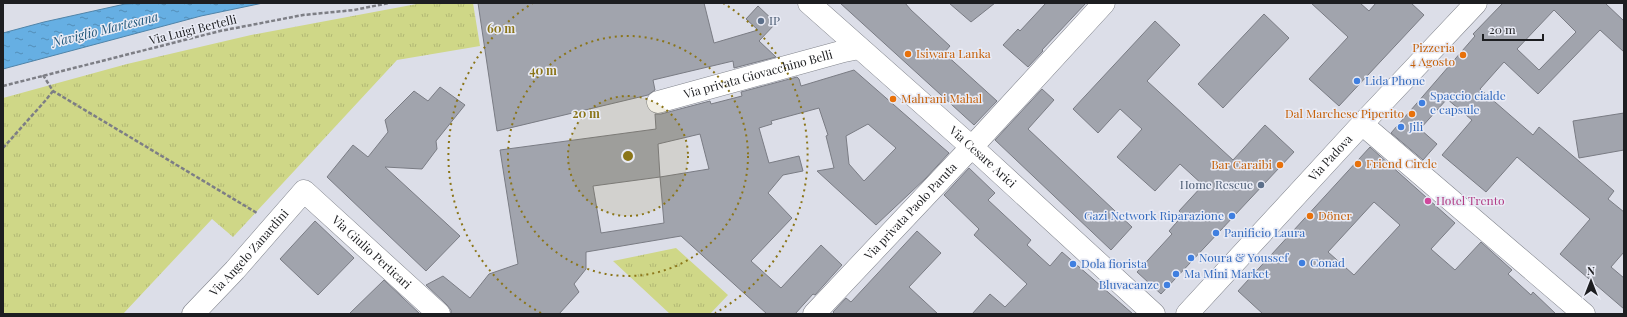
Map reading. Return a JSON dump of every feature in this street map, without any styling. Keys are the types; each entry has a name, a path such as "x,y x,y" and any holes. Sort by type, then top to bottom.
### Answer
{"street":[{"name":"Via Cesare Arici","path":"809,3 972,147 1154,314"},
{"name":"Via privata Paolo Paruta","path":"814,314 972,147 1104,3"},
{"name":"Via Padova","path":"1187,314 1476,3"},
{"name":"Via privata Giovacchino Belli","path":"658,102 859,48"},
{"path":"1362,124 1584,314"},
{"name":"Via Angelo Zanardini","path":"193,314 304,191"},
{"name":"Via Giulio Perticari","path":"304,191 439,314"}],"path":[{"name":"Via Luigi Bertelli","path":"3,86 220,31 303,14 354,10 389,3"},
{"path":"43,75 53,91 257,212 259,216"},
{"path":"3,148 53,91"}],"green space":[{"path":"422,3 473,3 480,46 397,60 233,237 212,219 123,314 3,314 3,98 127,64 251,35"},
{"path":"676,248 728,295 710,314 670,314 613,261"}],"water":[{"name":"Naviglio Martesana","path":"263,3 201,16 3,69 3,33 44,22 125,4"}],"building":[{"path":"478,3 704,3 714,43 758,30 746,19 758,6 776,23 759,41 776,57 734,68 733,61 653,80 655,90 648,95 497,131"},
{"path":"840,3 905,3 950,46 944,53 997,101 974,125"},
{"path":"949,3 995,3 971,22"},
{"path":"1046,3 1086,3 1028,67 1003,45 1018,29 1020,31"},
{"path":"1311,3 1360,3 1369,11 1376,3 1411,3 1424,15 1339,106 1309,79 1348,37"},
{"path":"1503,3 1605,3 1624,21 1624,52 1600,30 1538,94 1504,62 1480,89 1533,135 1539,127 1614,191 1608,199 1624,212 1624,252 1611,267 1624,278 1624,309 1560,254 1590,219 1517,157 1486,192 1442,155 1472,120 1447,99 1420,129 1437,144 1423,160 1391,133 1475,36 1473,34","holes":["1554,10 1576,32 1539,70 1517,49"]},
{"path":"1264,14 1289,38 1223,108 1198,84"},
{"path":"1155,21 1180,45 1147,81 1233,160 1265,125 1294,152 1161,294 1137,272 1172,234 1169,231 1183,215 1179,211 1203,185 1180,164 1155,191 1117,157 1142,129 1120,109 1098,133 1073,109"},
{"path":"854,70 949,153 926,178 876,225 817,171 834,168 826,136 828,135 819,108 771,121 772,124 759,128 769,163 799,156 803,171 783,175 768,193 792,218 751,261 781,288 821,245 842,265 815,295 813,294 795,314 767,314 681,236 586,252 586,269 574,284 579,292 559,314 451,314 451,310 447,305 426,285 443,276 470,298 489,274 518,264 500,150 656,129 655,114 661,114 710,101 711,104 742,96 741,92 797,77 801,86","holes":["868,124 896,148 864,181 849,164 846,136","700,134 709,169 660,177 658,144","660,177 664,223 601,233 593,186"]},
{"path":"440,87 465,105 436,141 437,149 422,169 385,167 460,236 426,271 327,177 353,145 368,157 388,132 385,120 414,91 428,101"},
{"path":"1042,89 1054,100 1028,129 1132,227 1111,250 995,140"},
{"path":"1624,113 1624,150 1579,158 1573,121"},
{"path":"1370,147 1455,223 1431,249 1455,270 1481,242 1512,270 1508,274 1531,295 1533,292 1556,314 1263,314 1238,291","holes":["1374,202 1400,225 1354,275 1328,252"]},
{"path":"969,168 995,193 988,200 1031,240 1027,245 1050,266 1062,252 1133,314 972,314 990,294 1005,307 1027,284 974,235 979,229 944,195"},
{"path":"315,221 354,258 318,295 280,259"},
{"path":"917,231 941,253 909,287 938,314 835,314 833,312 846,298 851,302"},
{"path":"384,280 420,314 349,314"}],"place":[{"name":"IP","path":"761,21"},
{"name":"Isiwara Lanka","path":"908,54"},
{"name":"Pizzeria 4 Agosto","path":"1463,55"},
{"name":"Lida Phone","path":"1357,81"},
{"name":"Mahrani Mahal","path":"893,99"},
{"name":"Spaccio cialde e capsule","path":"1422,103"},
{"name":"Dal Marchese Piperito","path":"1412,114"},
{"name":"Jili","path":"1401,127"},
{"name":"Friend Circle","path":"1358,164"},
{"name":"Bar Caraibi","path":"1280,165"},
{"name":"Home Rescue","path":"1261,185"},
{"name":"Hotel Trento","path":"1428,201"},
{"name":"Gazi Network Riparazione","path":"1232,216"},
{"name":"Döner","path":"1310,216"},
{"name":"Panificio Laura","path":"1216,233"},
{"name":"Noura & Youssef","path":"1191,258"},
{"name":"Conad","path":"1302,263"},
{"name":"Dola fiorista","path":"1073,264"},
{"name":"Ma Mini Market","path":"1176,274"},
{"name":"Bluvacanze","path":"1167,285"}]}
